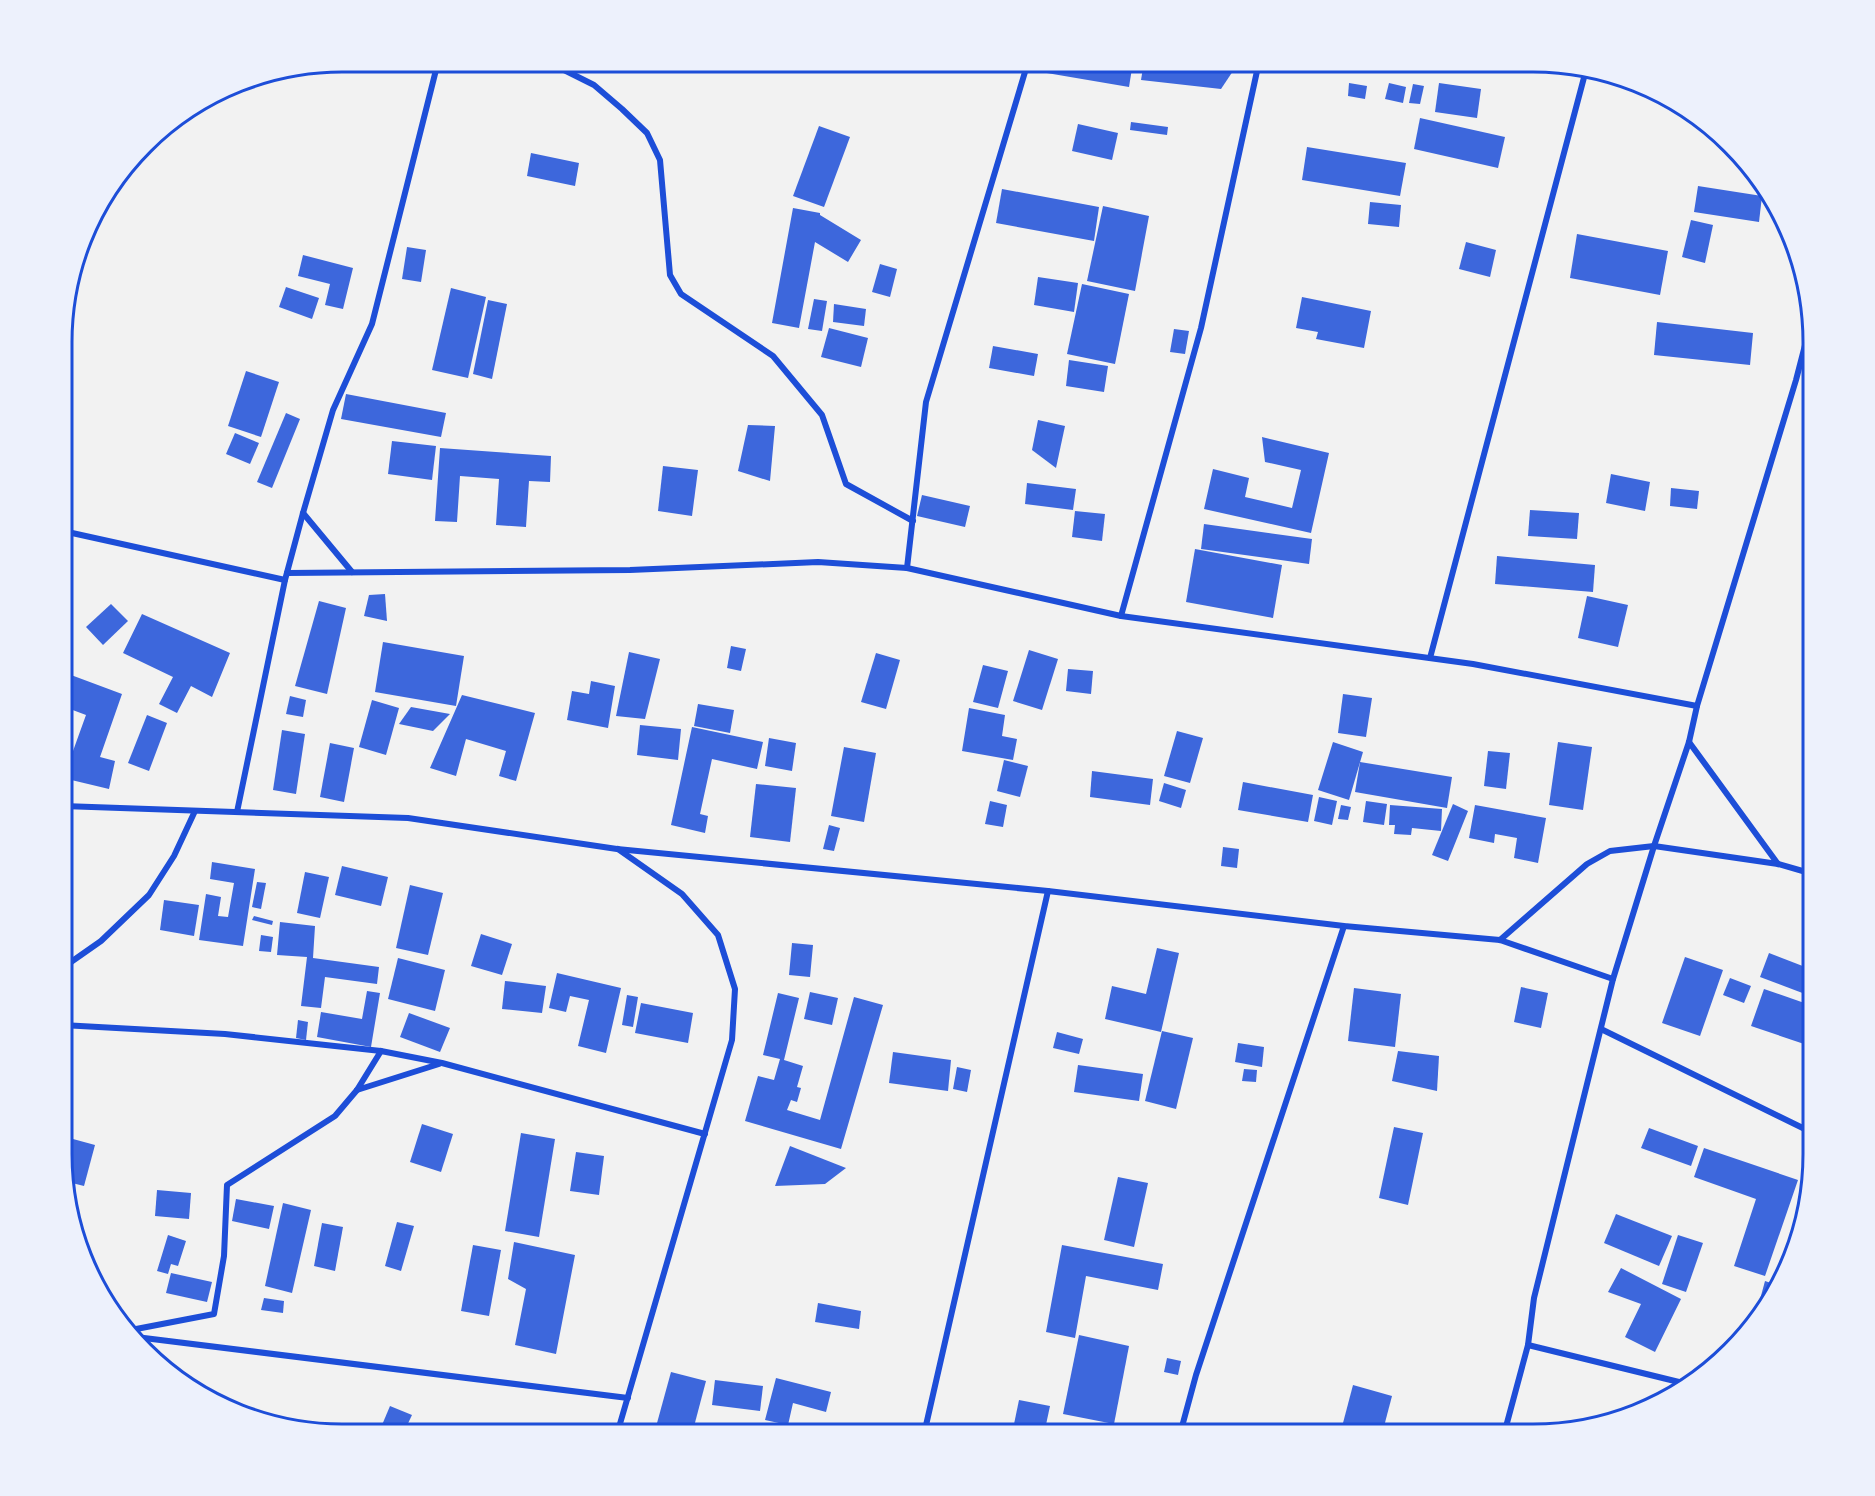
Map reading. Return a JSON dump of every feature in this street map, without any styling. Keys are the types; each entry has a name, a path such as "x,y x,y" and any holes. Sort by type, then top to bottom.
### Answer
{"street":[{"path":"237,812 285,580 333,410 372,324 435,72"},
{"path":"567,72 594,86 647,133 660,160 670,275 681,294 773,356 822,415 846,484 913,522"},
{"path":"907,568 926,402 1025,72"},
{"path":"1120,616 1202,328 1256,72"},
{"path":"1430,658 1584,77"},
{"path":"1507,1424 1528,1345 1534,1298 1613,979 1689,742 1697,706 1803,354"},
{"path":"303,513 352,572"},
{"path":"72,533 285,580"},
{"path":"287,573 630,570 818,562 907,568 1120,616 1473,664 1697,706"},
{"path":"1689,742 1778,864"},
{"path":"72,806 408,819 617,849 1048,891 1344,926 1500,940 1613,979"},
{"path":"72,961 102,941 149,895 174,856 195,811"},
{"path":"1500,940 1587,864 1610,850 1654,846 1778,864 1803,871"},
{"path":"617,849 682,894 718,935 735,989 732,1040 620,1424"},
{"path":"926,1424 1048,891"},
{"path":"1183,1424 1200,1364 1344,926"},
{"path":"72,1026 225,1034 381,1052 442,1063 705,1134"},
{"path":"1601,1029 1803,1128"},
{"path":"137,1329 214,1314 224,1256 227,1185 336,1116 357,1090 381,1052"},
{"path":"357,1090 442,1063"},
{"path":"145,1338 628,1398"},
{"path":"1528,1345 1678,1382"}],"building":[{"path":"1041,72 1131,72 1129,87"},
{"path":"1142,72 1232,72 1221,89 1141,80"},
{"path":"1349,83 1367,86 1365,99 1348,96"},
{"path":"1389,83 1406,87 1403,103 1385,99"},
{"path":"1439,83 1481,89 1477,118 1435,112"},
{"path":"1413,84 1424,86 1420,104 1409,103"},
{"path":"1420,118 1505,137 1498,168 1414,149"},
{"path":"1131,122 1168,127 1167,135 1130,130"},
{"path":"1078,124 1118,133 1112,160 1072,151"},
{"path":"819,126 850,137 824,207 793,196"},
{"path":"1307,147 1406,163 1400,196 1302,180"},
{"path":"531,153 579,163 575,186 527,176"},
{"path":"1698,186 1759,196 1762,199 1759,222 1694,212"},
{"path":"1002,189 1099,207 1094,241 996,223"},
{"path":"1370,202 1401,205 1399,227 1368,224"},
{"path":"1103,206 1149,216 1135,291 1087,281"},
{"path":"793,208 820,213 861,240 848,262 815,242 799,328 772,323"},
{"path":"1691,220 1713,225 1705,263 1682,257"},
{"path":"1577,234 1668,251 1660,295 1570,278"},
{"path":"1466,242 1496,250 1490,277 1459,269"},
{"path":"407,247 426,250 421,282 402,279"},
{"path":"303,255 353,268 343,309 325,305 330,284 298,276"},
{"path":"880,264 897,269 890,297 872,292"},
{"path":"1038,277 1078,283 1074,312 1034,305"},
{"path":"1082,284 1129,294 1115,364 1067,354"},
{"path":"286,287 319,298 312,319 279,307"},
{"path":"451,288 486,297 468,378 432,370"},
{"path":"1302,297 1371,311 1364,348 1316,339 1318,332 1296,328"},
{"path":"814,299 827,301 822,331 808,329"},
{"path":"488,300 507,304 492,379 473,374"},
{"path":"834,304 866,309 864,326 833,322"},
{"path":"1657,322 1753,333 1750,365 1654,355"},
{"path":"829,328 868,338 861,367 821,357"},
{"path":"1174,329 1189,331 1185,354 1170,352"},
{"path":"993,346 1038,354 1034,376 989,368"},
{"path":"1069,360 1108,366 1104,392 1066,386"},
{"path":"246,371 279,382 261,437 228,426"},
{"path":"346,394 446,413 441,437 341,419"},
{"path":"286,413 300,419 272,488 257,482"},
{"path":"1038,420 1065,426 1056,468 1032,450"},
{"path":"748,425 775,426 770,481 738,471"},
{"path":"235,433 259,443 250,464 226,454"},
{"path":"1262,437 1329,453 1311,533 1204,509 1213,469 1249,478 1245,497 1292,508 1301,470 1265,462"},
{"path":"392,441 436,446 432,480 388,474"},
{"path":"440,448 551,456 550,482 529,481 526,527 496,525 499,479 460,476 457,522 435,521"},
{"path":"663,466 698,470 692,516 658,511"},
{"path":"1611,474 1650,482 1645,511 1606,503"},
{"path":"1027,483 1076,489 1073,510 1025,504"},
{"path":"1671,488 1699,491 1697,509 1670,506"},
{"path":"922,495 970,506 965,527 917,516"},
{"path":"1530,510 1579,513 1577,539 1528,536"},
{"path":"1075,511 1105,514 1102,541 1072,537"},
{"path":"1204,524 1312,539 1309,564 1201,549"},
{"path":"1195,549 1282,565 1273,618 1186,602"},
{"path":"1497,556 1595,565 1593,592 1495,584"},
{"path":"385,594 387,621 364,616 369,595"},
{"path":"1587,596 1628,605 1618,647 1578,638"},
{"path":"319,601 346,608 327,694 295,686"},
{"path":"111,604 128,621 103,645 86,627"},
{"path":"142,614 230,653 212,697 191,686 177,713 159,704 173,677 123,653"},
{"path":"383,642 464,656 456,706 375,692"},
{"path":"731,646 746,649 741,671 727,668"},
{"path":"1029,650 1058,659 1042,710 1013,701"},
{"path":"629,652 660,659 645,719 616,716"},
{"path":"876,653 900,660 886,709 861,702"},
{"path":"983,665 1008,671 998,708 973,702"},
{"path":"1068,669 1093,671 1091,694 1066,691"},
{"path":"72,675 122,694 100,757 115,761 109,789 72,780 72,751 86,715 72,710"},
{"path":"591,681 615,686 608,728 567,720 572,691 589,694"},
{"path":"1343,694 1372,698 1366,737 1338,733"},
{"path":"462,695 535,713 516,781 499,776 506,751 466,739 456,776 430,768"},
{"path":"290,696 306,700 303,717 286,714"},
{"path":"372,700 399,708 386,755 359,747"},
{"path":"698,704 734,710 730,733 694,726"},
{"path":"411,707 450,714 433,731 399,724"},
{"path":"969,708 1005,715 1002,736 1017,739 1013,760 962,751"},
{"path":"147,715 167,723 149,771 128,763"},
{"path":"640,725 681,729 678,760 637,755"},
{"path":"692,727 763,742 757,769 712,759 700,814 708,816 705,833 671,825"},
{"path":"282,730 305,734 296,794 273,790"},
{"path":"1177,731 1203,738 1190,783 1164,776"},
{"path":"769,738 796,743 792,771 765,766"},
{"path":"1333,742 1363,752 1349,800 1318,790"},
{"path":"1558,742 1592,747 1583,810 1549,805"},
{"path":"330,743 354,748 344,802 320,797"},
{"path":"844,747 876,753 864,822 831,816"},
{"path":"1488,751 1510,753 1506,789 1484,786"},
{"path":"1004,760 1028,766 1020,797 997,791"},
{"path":"1360,762 1452,777 1447,808 1355,792"},
{"path":"1092,771 1153,779 1150,805 1090,797"},
{"path":"1243,782 1313,795 1308,822 1238,810"},
{"path":"1164,783 1186,790 1181,808 1159,801"},
{"path":"756,784 796,788 790,842 750,837"},
{"path":"1319,797 1337,801 1332,825 1314,821"},
{"path":"990,801 1007,805 1003,827 985,824"},
{"path":"1366,801 1387,804 1384,825 1363,822"},
{"path":"1453,804 1468,811 1448,861 1432,855"},
{"path":"1341,805 1351,807 1348,820 1338,819"},
{"path":"1390,805 1442,809 1441,831 1412,828 1411,835 1394,834 1395,825 1389,825"},
{"path":"1475,805 1546,818 1538,863 1514,858 1517,838 1495,834 1494,843 1469,838"},
{"path":"829,825 840,828 834,851 823,849"},
{"path":"1223,847 1239,849 1237,868 1221,866"},
{"path":"212,862 255,869 243,946 199,940 206,894 221,897 218,916 228,917 234,883 210,879"},
{"path":"342,866 388,877 381,906 335,895"},
{"path":"305,872 329,877 320,918 297,913"},
{"path":"257,882 266,883 261,909 252,907"},
{"path":"410,885 443,893 428,955 396,948"},
{"path":"164,900 199,905 194,936 160,930"},
{"path":"254,916 273,921 272,925 252,920"},
{"path":"280,922 315,926 313,958 379,967 377,984 325,977 321,1008 301,1006 307,957 277,955"},
{"path":"481,934 512,944 502,975 471,966"},
{"path":"261,935 273,937 271,952 259,951"},
{"path":"792,943 813,945 810,977 789,975"},
{"path":"1157,948 1179,953 1161,1032 1105,1019 1112,986 1146,994"},
{"path":"1769,953 1803,966 1803,993 1760,977"},
{"path":"1685,957 1723,970 1700,1036 1662,1023"},
{"path":"398,958 445,970 435,1011 388,999"},
{"path":"557,973 621,988 606,1053 578,1046 589,1000 570,996 566,1012 549,1008"},
{"path":"1730,978 1751,986 1744,1003 1723,995"},
{"path":"505,981 546,986 542,1013 502,1009"},
{"path":"1521,987 1548,993 1541,1028 1514,1022"},
{"path":"1354,988 1401,994 1395,1047 1348,1041"},
{"path":"1764,989 1803,1003 1803,1044 1751,1026"},
{"path":"367,991 380,993 371,1047 317,1037 321,1012 362,1019"},
{"path":"810,992 838,998 832,1025 804,1019"},
{"path":"778,993 799,998 784,1060 803,1066 797,1087 801,1088 797,1102 791,1100 787,1110 820,1120 854,997 883,1005 841,1149 745,1121 758,1076 774,1080 780,1059 763,1055"},
{"path":"627,995 638,997 633,1027 622,1025"},
{"path":"641,1003 693,1013 688,1043 635,1033"},
{"path":"409,1013 450,1028 440,1052 400,1037"},
{"path":"298,1020 308,1022 306,1040 296,1038"},
{"path":"1162,1031 1193,1038 1176,1109 1145,1101"},
{"path":"1057,1032 1083,1039 1079,1054 1053,1048"},
{"path":"1238,1043 1264,1047 1262,1067 1235,1062"},
{"path":"1398,1051 1439,1056 1437,1091 1392,1081"},
{"path":"893,1052 951,1060 948,1091 889,1083"},
{"path":"1078,1065 1143,1074 1139,1101 1074,1092"},
{"path":"957,1067 971,1070 967,1092 953,1089"},
{"path":"1244,1069 1257,1070 1256,1082 1242,1081"},
{"path":"422,1124 453,1134 441,1172 410,1162"},
{"path":"1394,1127 1423,1133 1408,1205 1379,1198"},
{"path":"1649,1128 1698,1146 1691,1166 1641,1148"},
{"path":"521,1133 555,1139 539,1237 505,1231"},
{"path":"72,1139 95,1145 84,1186 74,1183"},
{"path":"790,1146 846,1168 825,1184 775,1186"},
{"path":"1704,1148 1798,1180 1765,1276 1734,1266 1756,1199 1694,1177"},
{"path":"576,1152 604,1156 599,1195 570,1191"},
{"path":"1118,1177 1148,1183 1134,1247 1104,1240"},
{"path":"157,1190 191,1193 189,1219 155,1216"},
{"path":"236,1199 274,1206 269,1229 232,1221"},
{"path":"283,1203 311,1210 292,1293 265,1286"},
{"path":"1616,1214 1672,1236 1659,1266 1604,1243"},
{"path":"397,1222 414,1226 401,1271 385,1266"},
{"path":"322,1223 343,1227 335,1271 314,1266"},
{"path":"168,1235 186,1241 178,1266 171,1264 168,1274 157,1271"},
{"path":"1678,1235 1703,1243 1686,1292 1662,1284"},
{"path":"514,1242 575,1255 556,1354 515,1345 526,1289 508,1279"},
{"path":"473,1245 501,1250 489,1316 461,1311"},
{"path":"1062,1245 1163,1264 1158,1290 1086,1276 1075,1338 1046,1332"},
{"path":"1621,1268 1681,1299 1655,1352 1625,1337 1641,1304 1608,1292"},
{"path":"171,1273 212,1282 207,1302 166,1293"},
{"path":"1765,1281 1770,1283 1767,1289 1760,1299"},
{"path":"264,1298 284,1301 283,1313 261,1310"},
{"path":"818,1303 861,1311 859,1329 815,1322"},
{"path":"1079,1335 1129,1346 1114,1424 1063,1414"},
{"path":"1167,1358 1181,1361 1178,1375 1164,1372"},
{"path":"671,1372 706,1381 695,1424 657,1424"},
{"path":"776,1378 831,1392 826,1412 793,1403 788,1424 765,1420"},
{"path":"715,1380 763,1386 760,1411 712,1405"},
{"path":"1353,1385 1392,1396 1385,1424 1343,1423"},
{"path":"1019,1400 1050,1406 1046,1424 1014,1424"},
{"path":"390,1406 412,1415 408,1424 382,1424"}]}
